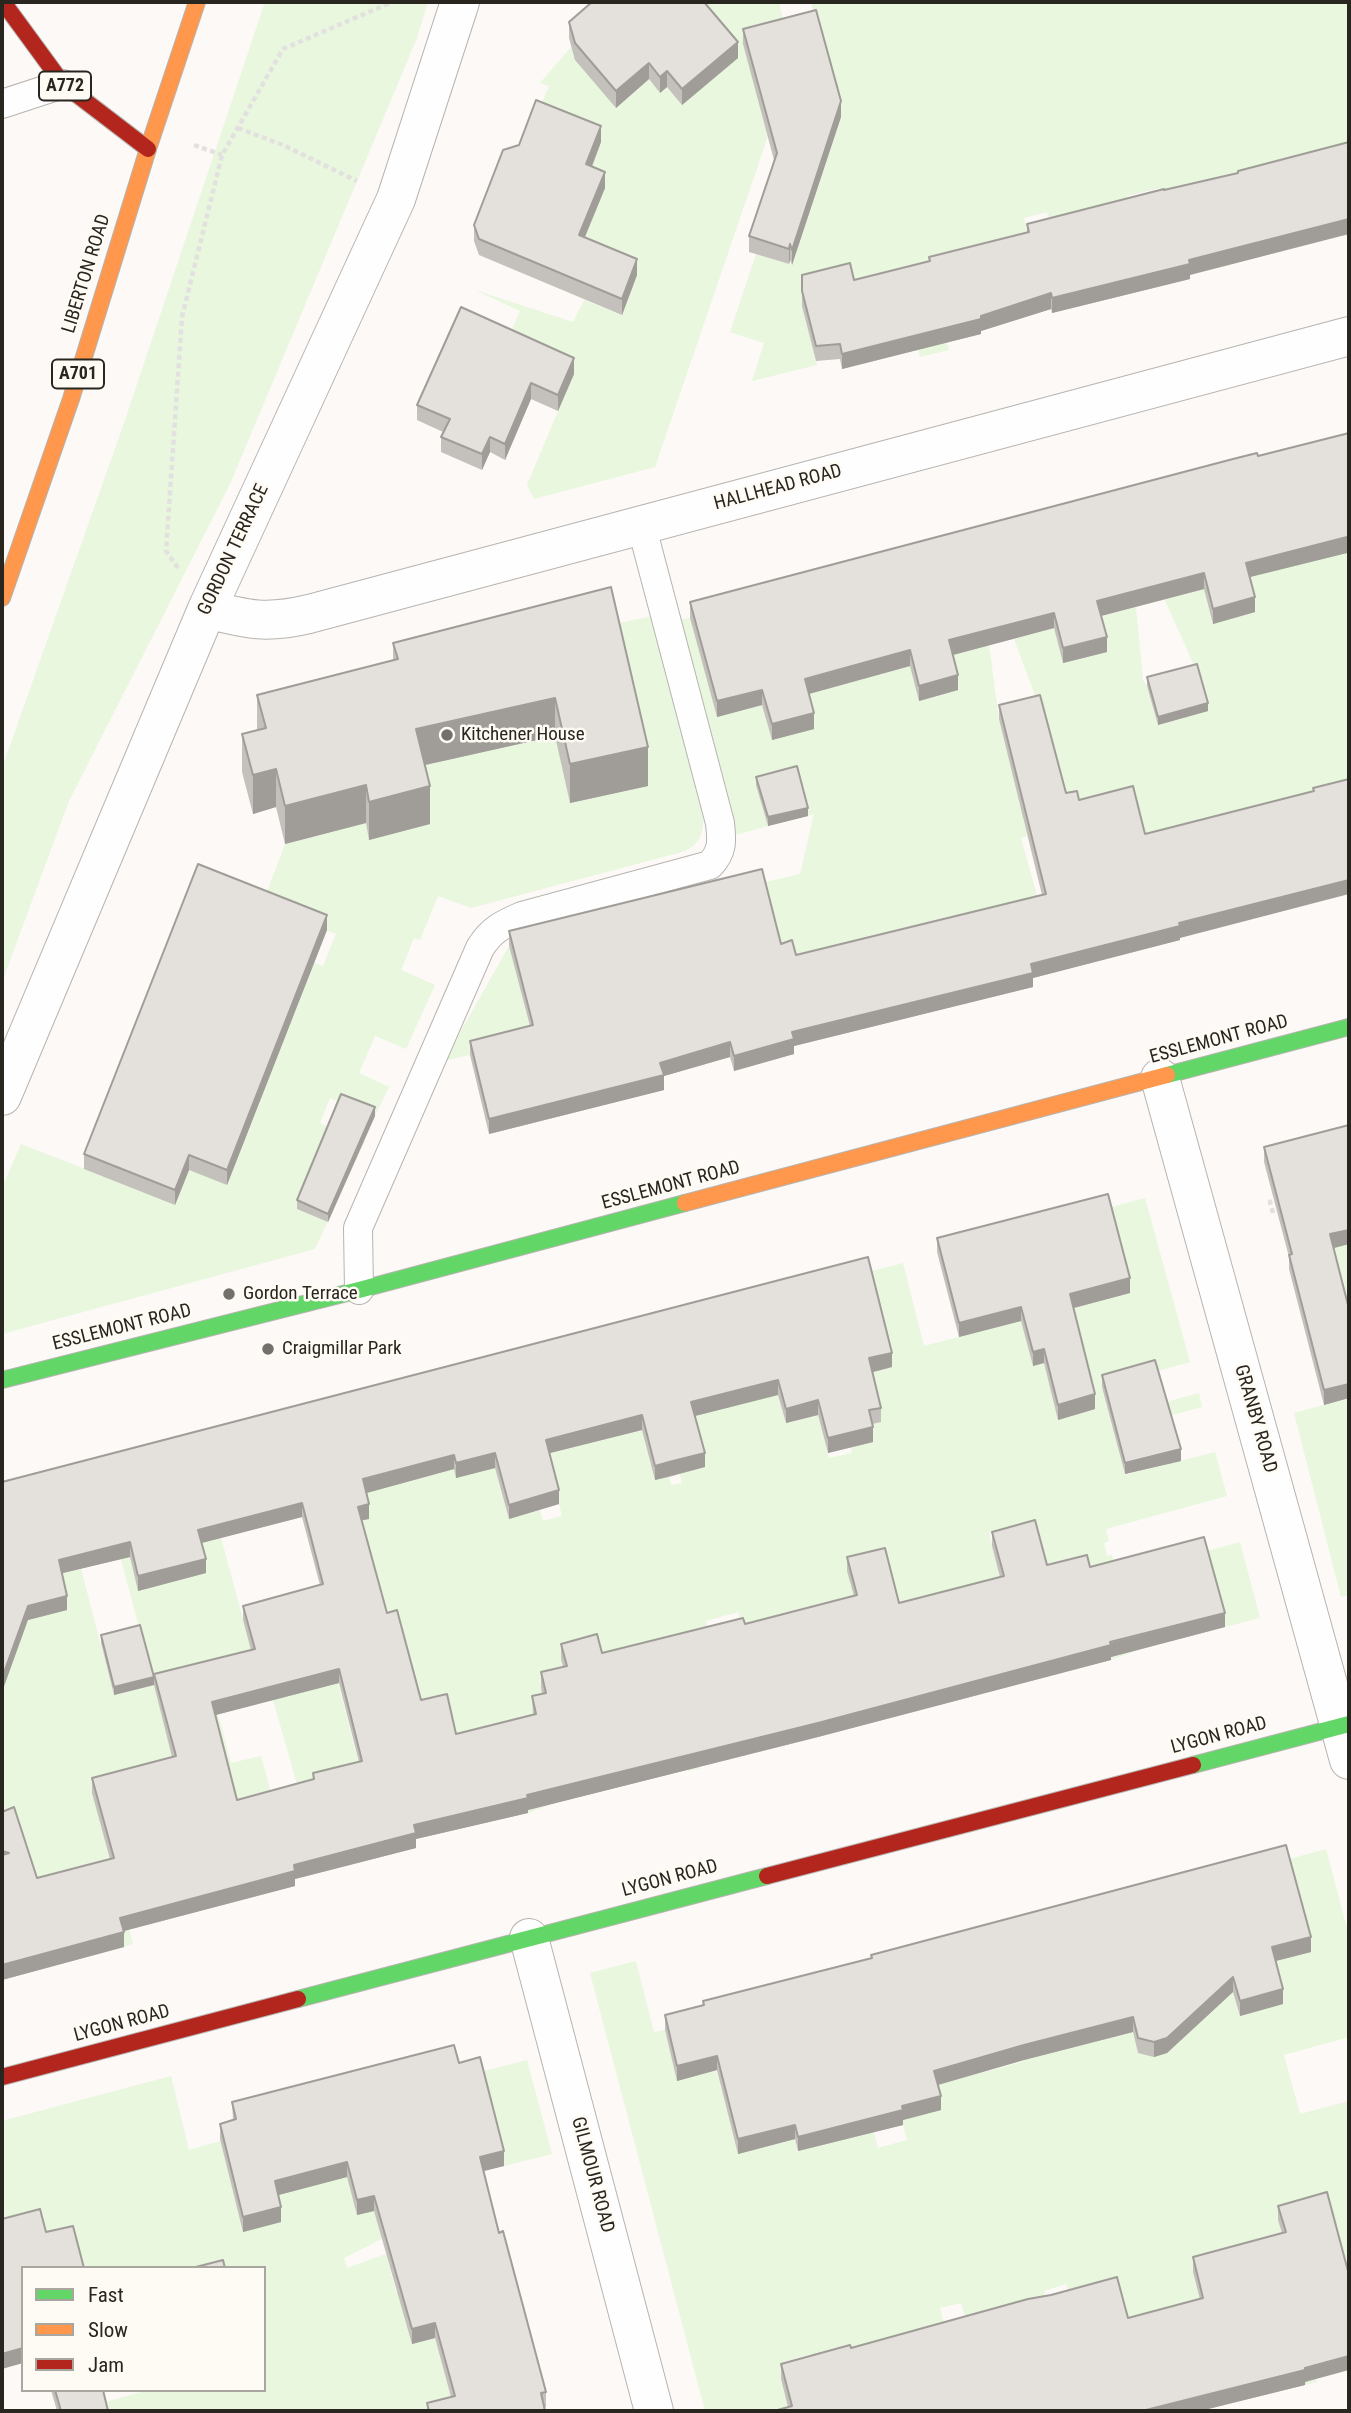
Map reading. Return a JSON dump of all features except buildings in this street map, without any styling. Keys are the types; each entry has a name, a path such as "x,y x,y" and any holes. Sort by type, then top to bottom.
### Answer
{"street":[{"name":"A772","path":"3,2 63,84 148,149"},
{"name":"LIBERTON ROAD","path":"2,598 71,399 148,149 197,2"},
{"name":"GORDON TERRACE","path":"2,1096 206,609 396,200 460,2"},
{"name":"HALLHEAD ROAD","path":"206,609 259,621 283,620 1349,336"},
{"name":"ESSLEMONT ROAD","path":"2,1380 359,1290 1349,1027"},
{"name":"GRANBY ROAD","path":"1160,1078 1346,1737"},
{"name":"LYGON ROAD","path":"2,2077 529,1938 1346,1737"},
{"name":"GILMOUR ROAD","path":"529,1938 654,2411"}],"lane":[{"path":"2,104 63,84"},
{"path":"359,1290 358,1228 480,948 489,933 501,924 522,916 710,864 718,857 722,848 720,823 641,524"}],"path":[{"path":"206,609 166,551 182,317 222,155 283,48 392,2"},
{"path":"238,128 284,145 396,200"},
{"path":"1273,1213 1270,1202 1274,1202"}],"green space":[{"path":"265,2 428,2 417,38 230,484 69,801 2,982 2,768 122,429"},
{"path":"690,2 779,2 784,24 768,136 655,467 534,499 527,485 558,411 506,343 520,311 475,290 573,322 584,300 622,315 579,251 536,116 549,86 540,83 571,47 590,68 649,79 660,93 667,87"},
{"path":"811,2 1349,2 1349,235 1342,237 1342,234 1223,267 1164,206 1160,188 1127,196 1150,289 1132,293 1053,233 1047,212 1024,218 1030,239 929,273 949,350 920,357 914,329 803,308 817,365 752,381 764,343 730,332 756,254 792,265 841,117"},
{"path":"1347,553 1349,803 1224,913 1076,805 1023,819 1027,836 1021,838 1041,910 680,1006 697,1067 678,1071 614,1020 444,1061 509,946 520,988 762,883 800,874 814,814 808,816 757,785 768,826 735,835 679,620 690,618 717,717 762,705 772,740 813,729 804,694 989,645 999,719 1040,709 1014,639 1054,628 1063,663 1097,617 1136,607 1143,680 1158,725 1207,711 1197,672 1164,598"},
{"path":"652,616 703,818 701,835 696,843 682,852 471,908 438,896 420,940 414,938 401,970 435,985 406,1049 375,1036 359,1073 389,1087 375,1116 330,1098 320,1123 365,1141 315,1249 2,1334 2,1188 21,1144 175,1204 189,1170 227,1184 209,1118 248,1132 260,1102 222,1086 254,1003 293,1018 304,989 276,978 286,952 323,966 336,934 262,905 285,844 366,823 369,839 416,767 555,736 571,802 611,625"},
{"path":"1145,1198 1190,1362 1114,1383 1122,1414 1199,1393 1202,1407 1134,1425 1119,1451 1125,1475 1215,1452 1227,1496 1106,1529 1109,1541 1104,1543 1107,1556 1112,1555 1138,1650 1111,1660 1087,1570 1047,1579 1010,1529 989,1533 1004,1591 974,1694 963,1699 938,1607 749,1656 738,1612 706,1621 718,1664 676,1676 700,1768 688,1771 567,1681 546,1707 555,1803 528,1813 421,1715 387,1627 352,1523 363,1494 375,1401 495,1468 509,1519 540,1510 543,1521 562,1516 546,1454 642,1430 669,1476 671,1485 682,1483 680,1474 705,1467 691,1417 778,1395 786,1423 818,1415 829,1458 852,1453 851,1447 869,1425 873,1389 868,1272 903,1263 924,1346 1021,1321 1033,1366 1044,1363 1059,1420 1071,1415 1070,1309 1108,1208"},
{"path":"1349,1244 1349,1323 1323,1251"},
{"path":"1349,1398 1349,1595 1341,1597 1294,1413"},
{"path":"98,1471 198,1544 221,1538 255,1663 208,1676 231,1763 261,1756 274,1804 188,1816 93,1793 133,1944 124,1947 105,1875 38,1892 2,1826 2,1658 58,1573 81,1569 114,1695 154,1685"},
{"path":"1240,1542 1260,1618 1225,1627 1204,1552"},
{"path":"328,1643 362,1776 322,1872 262,1661"},
{"path":"1326,1849 1349,1936 1349,2037 1284,2055 1300,2114 1349,2101 1349,2295 1287,2253 1317,2382 1305,2385 1281,2294 1204,2314 1195,2411 1072,2303 1066,2284 1044,2291 1049,2310 969,2331 961,2303 940,2308 947,2336 814,2369 810,2354 784,2362 788,2376 781,2379 789,2411 705,2411 590,1973 636,1961 654,2032 665,2030 678,2080 717,2070 783,2095 798,2151 873,2129 878,2148 907,2140 862,1972 934,2086 945,2083 937,2054 977,2043 985,2072 1025,2061 992,1938 1124,2000 1138,2052 1228,1974 1240,2015 1283,2004 1272,1962 1286,1860"},
{"path":"527,2060 552,2154 504,2166 480,2072"},
{"path":"171,2076 189,2150 220,2141 275,2196 347,2177 376,2211 383,2238 344,2258 347,2268 386,2254 396,2292 422,2285 412,2344 435,2338 455,2411 104,2411 102,2403 141,2392 266,2392 266,2266 75,2266 2,2234 2,2121"}],"traffic: fast":[{"path":"1167,1075 1349,1027"},
{"path":"2,1380 359,1290 685,1203"},
{"path":"1193,1765 1349,1724"},
{"path":"298,1999 767,1876"}],"traffic: slow":[{"path":"2,598 71,399 148,149 197,2"},
{"path":"685,1203 1167,1075"}],"traffic: jam":[{"path":"3,2 63,84 148,149"},
{"path":"767,1876 1193,1765"},
{"path":"2,2077 298,1999"}],"place":[{"name":"Kitchener House","path":"447,735"},
{"name":"Gordon Terrace","path":"229,1294"},
{"name":"Craigmillar Park","path":"268,1349"}]}
